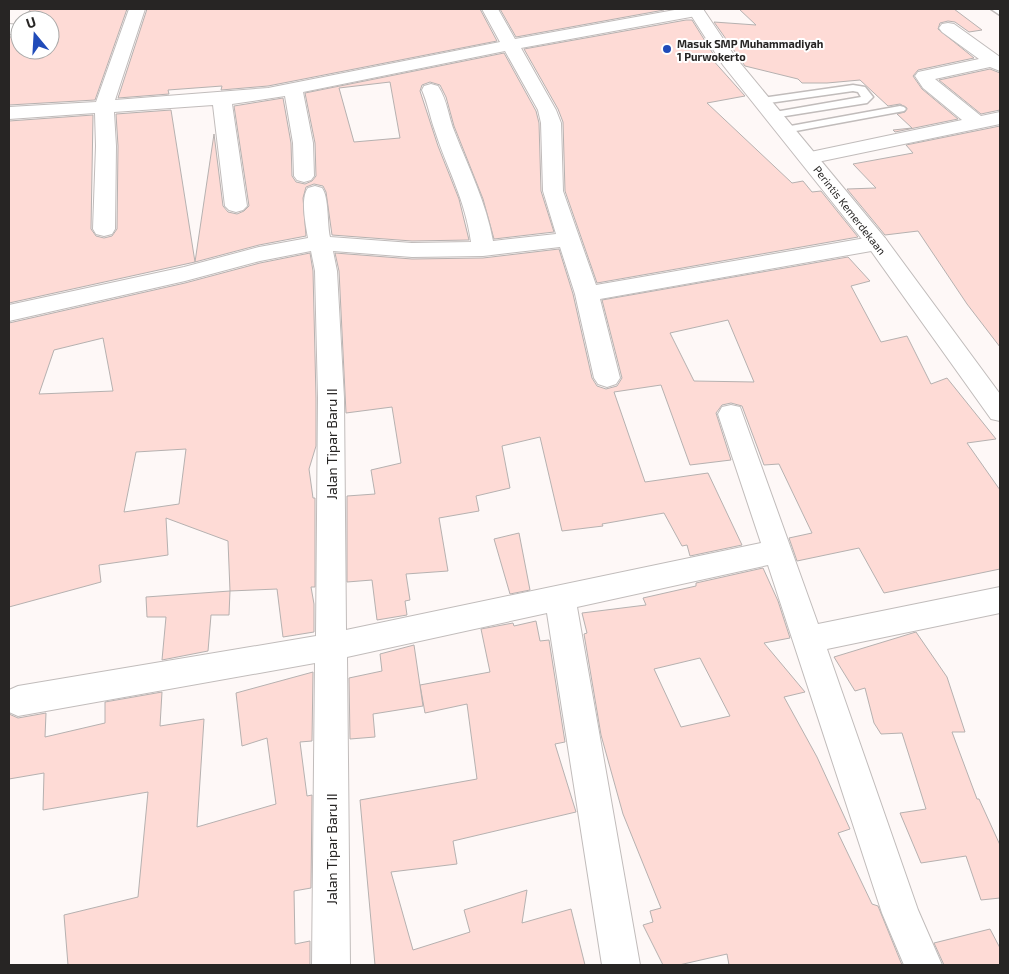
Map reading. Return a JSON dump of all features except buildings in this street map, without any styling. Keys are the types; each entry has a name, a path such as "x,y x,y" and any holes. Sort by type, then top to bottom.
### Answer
{"street":[{"path":"104,229 106,146 104,106 137,9"},
{"path":"490,9 547,110 551,123 553,191 588,294 607,378"},
{"path":"9,113 222,99 293,90 396,66 698,9"},
{"name":"Perintis Kemerdekaan","path":"698,9 729,61 877,243 1000,412"},
{"path":"948,28 997,64"},
{"path":"978,123 929,84 924,76 997,64"},
{"name":"Jalan Tipar Baru II","path":"293,90 326,271 331,398 331,965"},
{"path":"431,90 438,104 444,130 472,195 484,249"},
{"path":"222,99 236,206"},
{"path":"808,158 1000,118"},
{"path":"9,313 185,274 259,254 320,244 412,250 484,249 570,239"},
{"path":"588,294 877,243"},
{"path":"731,414 901,913 923,965"},
{"path":"18,701 332,647 778,551"},
{"path":"560,598 621,965"},
{"path":"807,640 1000,600"}],"lane":[{"path":"996,9 1000,12"},
{"path":"853,88 861,89 867,97 863,101 773,115 853,88"},
{"path":"773,115 900,109"}],"place":[{"name":"Masuk SMP Muhammadiyah 1 Purwokerto","path":"667,49"}]}
